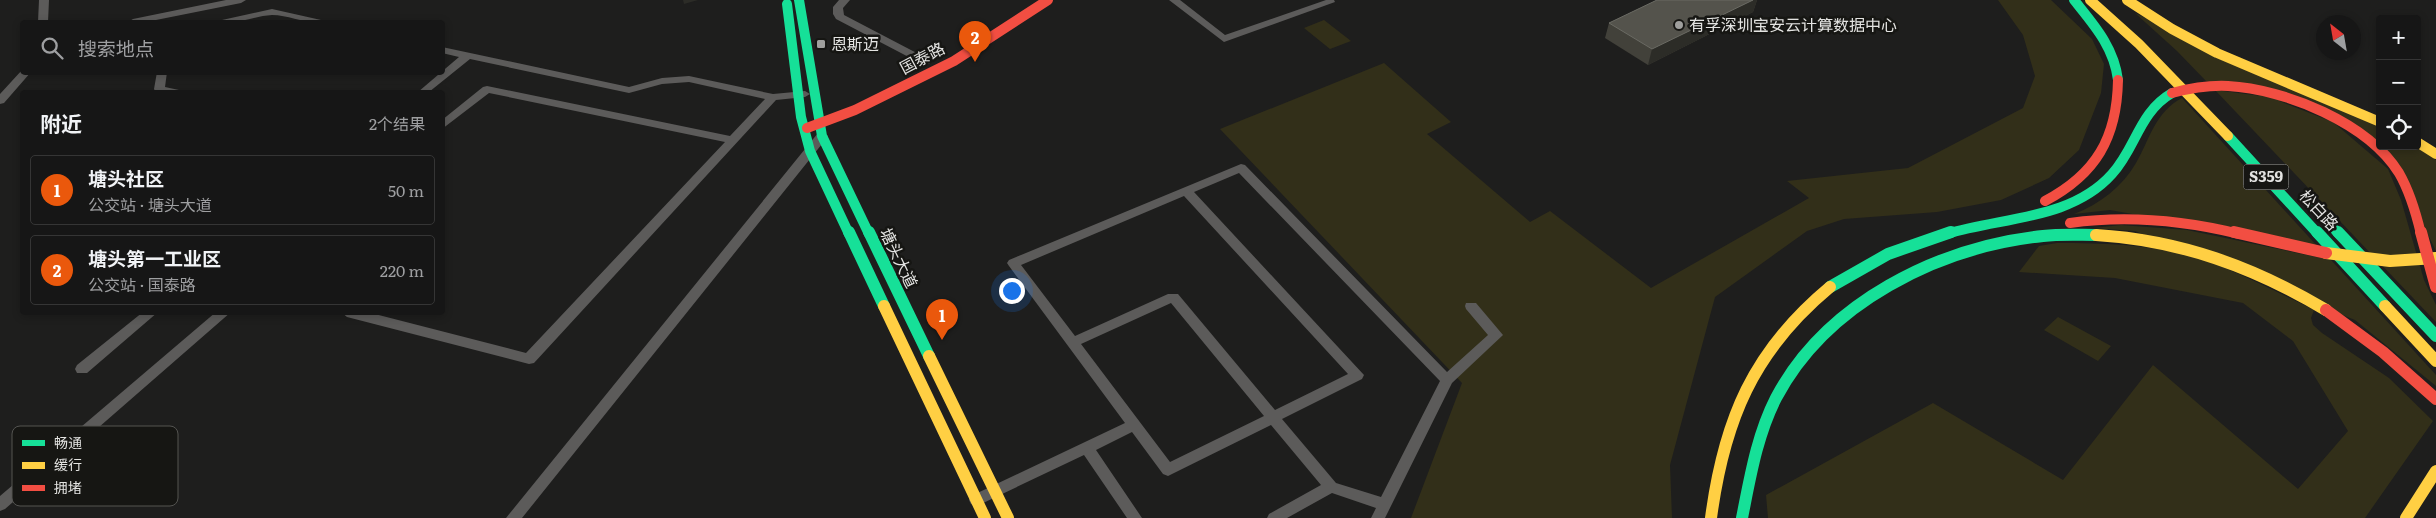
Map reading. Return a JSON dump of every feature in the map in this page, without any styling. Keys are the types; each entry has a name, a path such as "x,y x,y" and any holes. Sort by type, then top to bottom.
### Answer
{"main road":[{"path":"786,0 800,94 801,117 810,151 985,518"},
{"name":"塘头大道","path":"800,0 821,131 1008,518"},
{"path":"968,37 1028,0"},
{"name":"国泰路","path":"804,129 821,131 862,107 954,61 1048,0"},
{"path":"1998,222 2053,197 2084,175 2101,149 2110,125 2119,87 2115,59 2096,27 2074,0"},
{"name":"松白路","path":"2090,0 2139,44 2195,100 2436,361"},
{"path":"2128,0 2172,29 2217,53 2376,120"},
{"name":"国泰路","path":"801,117 817,113 851,98 930,60"},
{"path":"2191,77 2212,99"},
{"path":"1711,518 1715,474 1730,425 1742,396 1766,354 1795,320 1838,281 1873,260 1924,241 2055,210 2090,193 2116,169 2141,122 2153,105 2170,93 2192,87 2219,85 2254,90 2289,99 2338,120 2358,132 2389,159 2397,171 2411,202 2436,286"},
{"path":"2421,145 2436,154"},
{"name":"松白路","path":"2300,192 2436,336"},
{"path":"1742,518 1764,420 1776,394 1803,354 1839,318 1888,286 1935,265 2019,241 2069,224 2115,217 2162,220 2357,258 2411,261 2436,258"},
{"path":"2019,241 2077,234 2137,238 2190,250 2234,264 2292,289 2347,324 2398,363 2436,399"},
{"path":"2406,518 2436,471"},
{"path":"1749,484 1753,518"}],"street":[{"path":"43,20 44,0"},
{"path":"169,19 241,0"},
{"path":"845,0 838,7 840,18 930,60"},
{"path":"1174,0 1224,40 1330,2"},
{"path":"235,20 272,12 307,20"},
{"path":"445,51 629,90 662,82 689,79 773,97 815,92"},
{"path":"445,74 468,56"},
{"path":"0,101 23,75"},
{"path":"161,75 159,89 164,90"},
{"path":"426,90 444,75"},
{"path":"445,124 487,89 732,140"},
{"path":"359,315 529,359 773,97"},
{"path":"513,518 810,151 821,131"},
{"path":"1186,191 1357,375 1168,470 1013,263 1241,168 1447,380"},
{"path":"1072,343 1173,297 1331,487 1385,505"},
{"path":"1378,518 1447,380 1496,335 1471,306"},
{"path":"82,369 148,315"},
{"path":"92,426 222,315"},
{"path":"976,500 1134,425"},
{"path":"1086,448 1136,518"},
{"path":"1274,518 1331,487"},
{"path":"0,505 12,495"}],"shaded area":[{"path":"1998,0 2051,0 2092,39 2104,64 2101,93 2079,150 2049,178 2001,200 1937,212 1844,219 1807,231 1715,297 1670,465 1672,518 1411,518 1462,383 1220,129 1384,63 1451,122 1427,134 1530,222 1550,211 1651,288 1809,198 1787,181 1908,168 2023,108 2035,76 2023,35"},
{"path":"2135,13 2376,124 2376,140 2342,118 2206,81 2177,51"},
{"path":"1324,20 1351,41 1330,49 1304,28"},
{"path":"2215,90 2269,97 2333,122 2388,169 2401,200 2424,280 2436,305 2436,322"},
{"path":"2182,98 2318,247 2110,210 2074,214 2110,194 2124,180 2136,163 2159,118"},
{"path":"2386,150 2421,150 2436,160 2436,251"},
{"path":"2121,225 2187,230 2331,260 2436,375 2436,386 2355,320 2135,231 2093,228"},
{"path":"2057,243 2119,245 2160,249 2200,259 2256,282 2314,310 2311,318 2313,325 2389,378 2433,421 2365,518 1768,518 1766,495 1933,403 2063,480 2153,365 2298,489 2348,431 2293,341 2243,303 2115,278 2019,272 2039,246"},
{"path":"2058,317 2111,346 2098,361 2044,330"}],"building":[{"path":"1657,0 1753,0 1652,49 1609,23"}],"traffic: fast":[{"path":"799,0 822,136 929,356"},
{"path":"2074,0 2096,27 2109,47 2117,68 2118,80"},
{"path":"787,4 801,117 810,151 884,306"},
{"path":"1830,287 1868,264 1909,246 1951,232 2062,208 2083,198 2111,176 2123,159 2148,113 2154,105 2172,93"},
{"path":"2228,136 2385,306"},
{"path":"2309,202 2436,336"},
{"path":"1742,518 1759,442 1776,398 1797,365 1822,335 1852,309 1921,269 1959,255 1997,244 2035,237 2096,235"}],"traffic: slow":[{"path":"2090,0 2139,44 2228,136"},
{"path":"2127,0 2172,29 2217,53 2376,120"},
{"path":"2421,145 2436,154"},
{"path":"2096,235 2156,241 2216,257 2273,281 2326,310"},
{"path":"2326,253 2390,261 2436,258"},
{"path":"1711,518 1715,485 1723,452 1733,420 1746,389 1762,360 1781,333 1804,309 1830,287"},
{"path":"884,306 985,518"},
{"path":"2385,306 2436,361"},
{"path":"929,356 1008,518"},
{"path":"2406,518 2436,471"}],"traffic: jam":[{"path":"807,128 855,110 954,61 1048,0"},
{"path":"2045,201 2075,184 2098,156 2110,131 2116,106 2118,80"},
{"path":"2172,93 2198,86 2229,86 2262,91 2295,101 2327,114 2357,131 2381,151 2398,172 2405,185 2416,214 2436,287"},
{"path":"2070,223 2121,218 2163,220 2210,227 2326,253"},
{"path":"2326,310 2383,352 2436,399"}],"place":[{"name":"有孚深圳宝安云计算数据中心","path":"1679,25"},
{"name":"恩斯迈","path":"821,44"},
{"name":"塘头第一工业区","path":"975,62"},
{"name":"塘头社区","path":"942,340"}]}
